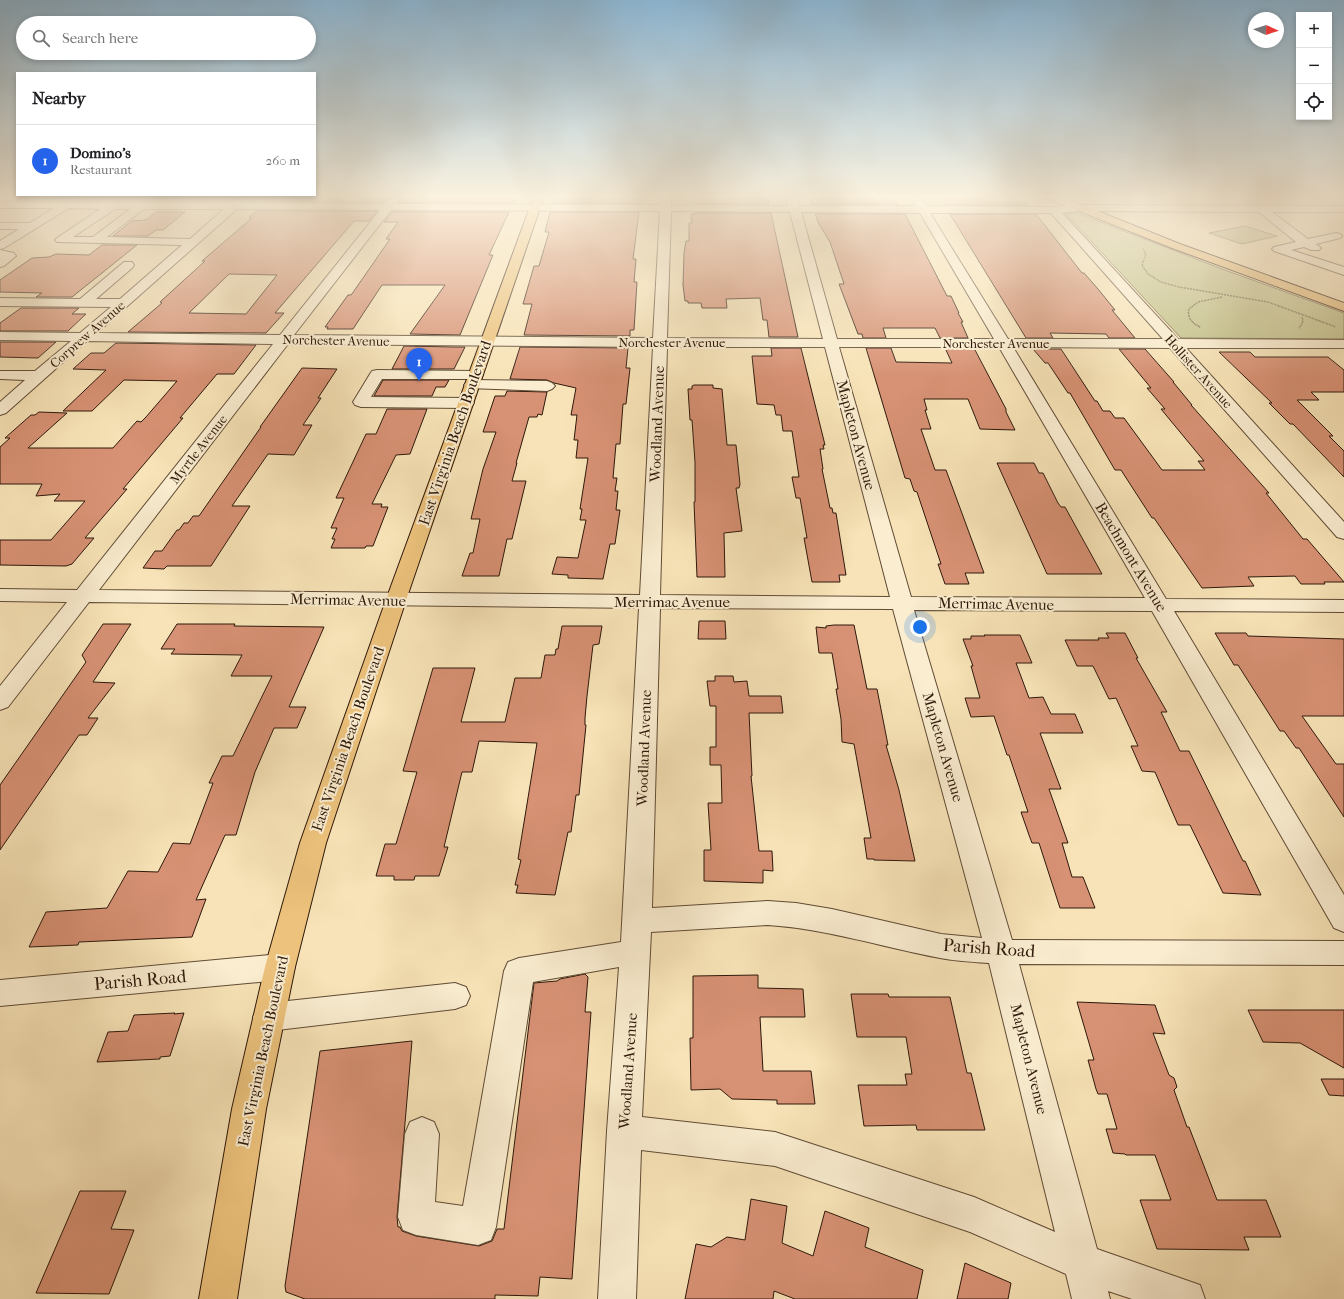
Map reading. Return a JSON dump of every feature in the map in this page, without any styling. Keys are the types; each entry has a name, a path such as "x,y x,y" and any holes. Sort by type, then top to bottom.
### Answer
{"main road":[{"name":"East Virginia Beach Boulevard","path":"218,1299 249,1109 280,967 313,842 396,600 517,257"},
{"path":"1204,257 1344,307"}],"street":[{"path":"0,264 9,257"},
{"name":"Corprew Avenue","path":"0,410 176,257"},
{"name":"Myrtle Avenue","path":"0,702 348,257"},
{"name":"Woodland Avenue","path":"617,1299 624,1131 637,936 663,257"},
{"name":"Mapleton Avenue","path":"808,257 902,603 1001,952 1091,1299"},
{"name":"Beachmont Avenue","path":"951,257 1160,606 1344,920"},
{"name":"Hollister Avenue","path":"1099,257 1344,533"},
{"path":"1301,257 1344,271"},
{"path":"83,303 128,265"},
{"path":"0,302 123,303"},
{"name":"Norchester Avenue","path":"0,336 282,340 391,347 487,342 1344,344"},
{"path":"466,360 481,360"},
{"path":"466,403 361,402 377,374 547,386"},
{"path":"0,375 40,376"},
{"name":"Merrimac Avenue","path":"0,595 396,600 1344,606"},
{"name":"Parish Road","path":"422,1134 416,1217 478,1227 519,971 637,936 768,913 796,915 832,921 941,946 1001,952 1344,953"},
{"name":"Parish Road","path":"0,993 280,967"},
{"path":"269,1017 455,996"},
{"path":"624,1131 776,1149 974,1215 1081,1262 1186,1299"}],"path":[{"path":"1145,257 1142,261 1144,268 1155,277 1183,288 1231,297 1266,301 1283,306 1302,316 1342,329"},
{"path":"1203,328 1191,321 1188,309 1198,302 1231,297"},
{"path":"1296,329 1301,326 1303,322 1302,316"}],"shaded area":[{"path":"1106,257 1190,257 1344,313 1344,339 1181,338"}],"building":[{"path":"122,257 72,297 36,297 42,293 0,292 0,280 32,258"},
{"path":"207,257 323,257 275,313 284,313 266,333 128,332 162,303 160,302 205,261 202,261","holes":["229,274 277,275 246,314 189,313"]},
{"path":"378,257 492,257 460,335 410,334 445,285 382,285 353,329 327,329 328,327 325,327 348,295 351,295"},
{"path":"542,257 633,257 633,259 636,259 634,282 637,282 634,330 630,330 630,336 524,335 532,304 523,304 534,266 539,266"},
{"path":"684,257 780,257 798,337 769,337 767,320 763,320 760,298 726,299 727,308 702,308 701,303 688,303 688,301 685,301 683,285"},
{"path":"835,257 927,257 947,296 951,296 963,322 961,322 968,338 940,338 935,328 883,328 886,338 863,338 862,334 858,334 839,284 844,284"},
{"path":"976,257 1069,257 1115,310 1112,310 1135,338 1109,338 1106,334 1050,333 1053,338 1026,338"},
{"path":"21,308 79,308 72,314 86,314 68,331 0,331 0,323"},
{"path":"0,342 56,342 38,358 0,357"},
{"path":"116,343 256,345 234,374 217,374 180,418 183,418 123,489 127,489 85,538 94,538 72,564 66,566 0,565 0,540 51,540 85,501 54,501 60,494 36,496 42,484 0,484 0,447 10,438 5,438 31,415 35,415 39,412 67,413 28,448 113,448 137,421 141,422 146,417 177,381 124,380 92,411 63,411 106,370 73,369 91,353 104,353"},
{"path":"404,346 465,347 454,369 392,369"},
{"path":"520,347 628,348 626,368 630,368 626,404 623,404 620,444 616,444 613,478 617,478 615,491 618,491 616,510 620,510 615,544 610,544 603,579 568,578 568,575 552,574 557,557 578,558 586,520 580,520 582,509 580,509 588,458 576,458 578,440 574,440 577,415 571,415 576,388 547,380 510,379"},
{"path":"771,348 801,348 825,445 823,445 824,449 820,449 822,469 830,508 832,508 833,513 836,513 846,575 839,575 840,582 812,582 804,538 807,538 800,498 796,498 792,477 799,477 792,431 783,431 781,415 776,415 774,405 757,404 752,356 772,356"},
{"path":"866,348 891,348 896,362 952,363 945,348 974,348 1006,409 1015,430 980,429 968,399 924,399 927,410 925,410 931,429 921,429 935,470 946,470 984,573 965,573 969,584 945,584 938,564 941,564 917,492 914,491 910,479 905,478"},
{"path":"1033,349 1061,349 1103,411 1110,411 1115,418 1124,418 1162,470 1205,470 1198,461 1204,461 1161,409 1165,409 1147,388 1151,388 1119,349 1145,349 1174,382 1191,405 1269,493 1266,493 1303,539 1307,539 1344,582 1301,584 1295,576 1248,577 1254,586 1202,588 1154,518 1152,518 1121,470 1115,470 1070,393 1068,393 1048,363 1045,363"},
{"path":"1219,352 1250,352 1255,357 1328,357 1344,370 1344,392 1311,392 1319,400 1297,400 1333,436 1329,436 1344,451 1344,477 1293,424 1290,424 1269,403 1272,403"},
{"path":"302,368 337,369 318,398 321,398 303,425 312,425 294,455 268,454 232,506 250,506 211,566 167,566 164,569 143,568 155,551 162,551 184,523 188,523 193,516 199,516"},
{"path":"383,380 449,380 445,387 436,387 432,396 374,396"},
{"path":"713,385 713,388 722,389 727,445 736,445 740,484 739,488 736,488 742,531 724,533 725,577 697,577 694,502 695,462 688,389 692,389 692,386"},
{"path":"507,391 547,392 542,415 538,414 537,417 529,417 516,463 512,481 526,481 512,539 507,539 499,576 462,576 470,553 473,553 480,519 471,519 483,469 496,432 483,432 495,396 505,396"},
{"path":"387,409 427,409 410,454 396,455 372,504 382,504 381,507 388,507 373,546 366,546 365,548 331,548 335,539 332,539 337,528 331,528 344,498 336,498 366,434 376,434"},
{"path":"997,463 1034,463 1039,473 1043,473 1058,503 1061,507 1065,507 1102,574 1047,574"},
{"path":"699,621 725,621 726,639 698,639"},
{"path":"103,624 131,624 93,682 115,683 88,718 98,718 87,735 79,735 0,850 0,785 86,662 82,655"},
{"path":"177,624 324,627 289,707 306,707 297,728 274,728 255,772 236,835 225,835 196,900 206,899 192,937 79,942 78,945 29,947 46,912 107,908 128,871 158,872 173,843 190,844 213,783 209,783 222,756 233,756 272,676 231,676 242,655 171,654 175,649 161,649"},
{"path":"854,625 867,689 877,689 888,745 886,745 899,790 915,861 867,859 864,838 871,838 854,744 842,742 841,719 836,689 838,689 832,653 819,653 816,627 826,628 826,626"},
{"path":"562,626 602,626 599,644 593,645 587,696 585,718 586,725 579,795 576,795 571,832 568,832 555,895 516,893 518,885 515,885 521,860 518,859 537,743 479,741 472,772 462,772 444,847 448,847 439,876 415,876 414,880 394,880 394,876 376,876 385,844 396,844 417,772 403,771 433,668 475,668 461,722 505,722 515,678 541,678 545,655 555,655 556,649 558,649"},
{"path":"1106,633 1125,633 1138,658 1136,658 1167,712 1161,712 1180,751 1189,751 1261,895 1223,893 1190,825 1178,825 1155,772 1142,771 1131,746 1138,746 1116,698 1109,699 1093,666 1077,666 1065,640 1099,640 1098,638 1109,638"},
{"path":"1215,633 1246,633 1248,636 1344,639 1344,716 1302,716 1336,764 1344,764 1344,817 1299,748 1296,748 1284,731 1280,731 1238,665 1234,665"},
{"path":"984,635 1020,635 1032,663 1016,663 1029,698 1043,697 1051,714 1075,714 1083,733 1040,733 1061,789 1049,789 1068,843 1062,843 1072,877 1083,877 1095,908 1060,908 1039,843 1032,843 1021,812 1028,812 994,716 971,717 965,698 980,698 971,666 973,666 963,639 971,639 971,636 985,636"},
{"path":"715,676 733,676 734,682 747,681 749,696 781,696 783,713 749,713 751,776 759,851 772,851 773,871 763,870 763,883 704,881 704,850 711,850 708,803 722,803 721,765 710,765 710,747 716,747 716,706 710,706 707,681 715,681"},
{"path":"585,974 588,977 585,1012 591,1012 572,1279 540,1277 538,1296 495,1295 495,1299 305,1299 286,1292 285,1286 320,1051 412,1041 397,1217 398,1227 400,1227 402,1231 416,1236 479,1246 492,1241 497,1229 504,1229 534,983 557,981 560,979"},
{"path":"758,975 758,988 803,989 805,1017 760,1017 763,1071 811,1071 815,1104 777,1104 777,1100 732,1099 720,1089 691,1090 690,1038 693,1038 693,976"},
{"path":"851,994 888,994 889,997 950,997 967,1073 971,1073 985,1130 917,1130 916,1125 864,1126 858,1085 907,1085 905,1074 912,1074 906,1037 857,1037"},
{"path":"1077,1002 1155,1005 1165,1034 1153,1033 1169,1075 1174,1078 1177,1087 1174,1090 1187,1127 1189,1127 1217,1200 1266,1200 1281,1237 1244,1237 1249,1250 1157,1249 1140,1200 1171,1200 1155,1155 1126,1155 1113,1153 1106,1129 1117,1129 1107,1094 1098,1094 1096,1089 1088,1060 1094,1060"},
{"path":"1248,1010 1344,1010 1344,1068 1300,1043 1263,1042"},
{"path":"175,1013 174,1014 184,1013 170,1056 160,1057 160,1059 97,1062 108,1032 128,1031 134,1015"},
{"path":"1321,1079 1344,1079 1344,1096 1329,1095"},
{"path":"80,1191 126,1191 111,1229 134,1230 109,1294 36,1293"},
{"path":"751,1199 787,1206 782,1243 813,1256 825,1211 869,1228 865,1247 923,1270 917,1299 795,1299 774,1291 773,1299 685,1299 696,1244 711,1247 727,1237 745,1240"},
{"path":"965,1263 1011,1283 1008,1299 957,1299"}],"place":[{"name":"Domino's","path":"419,381"}]}
